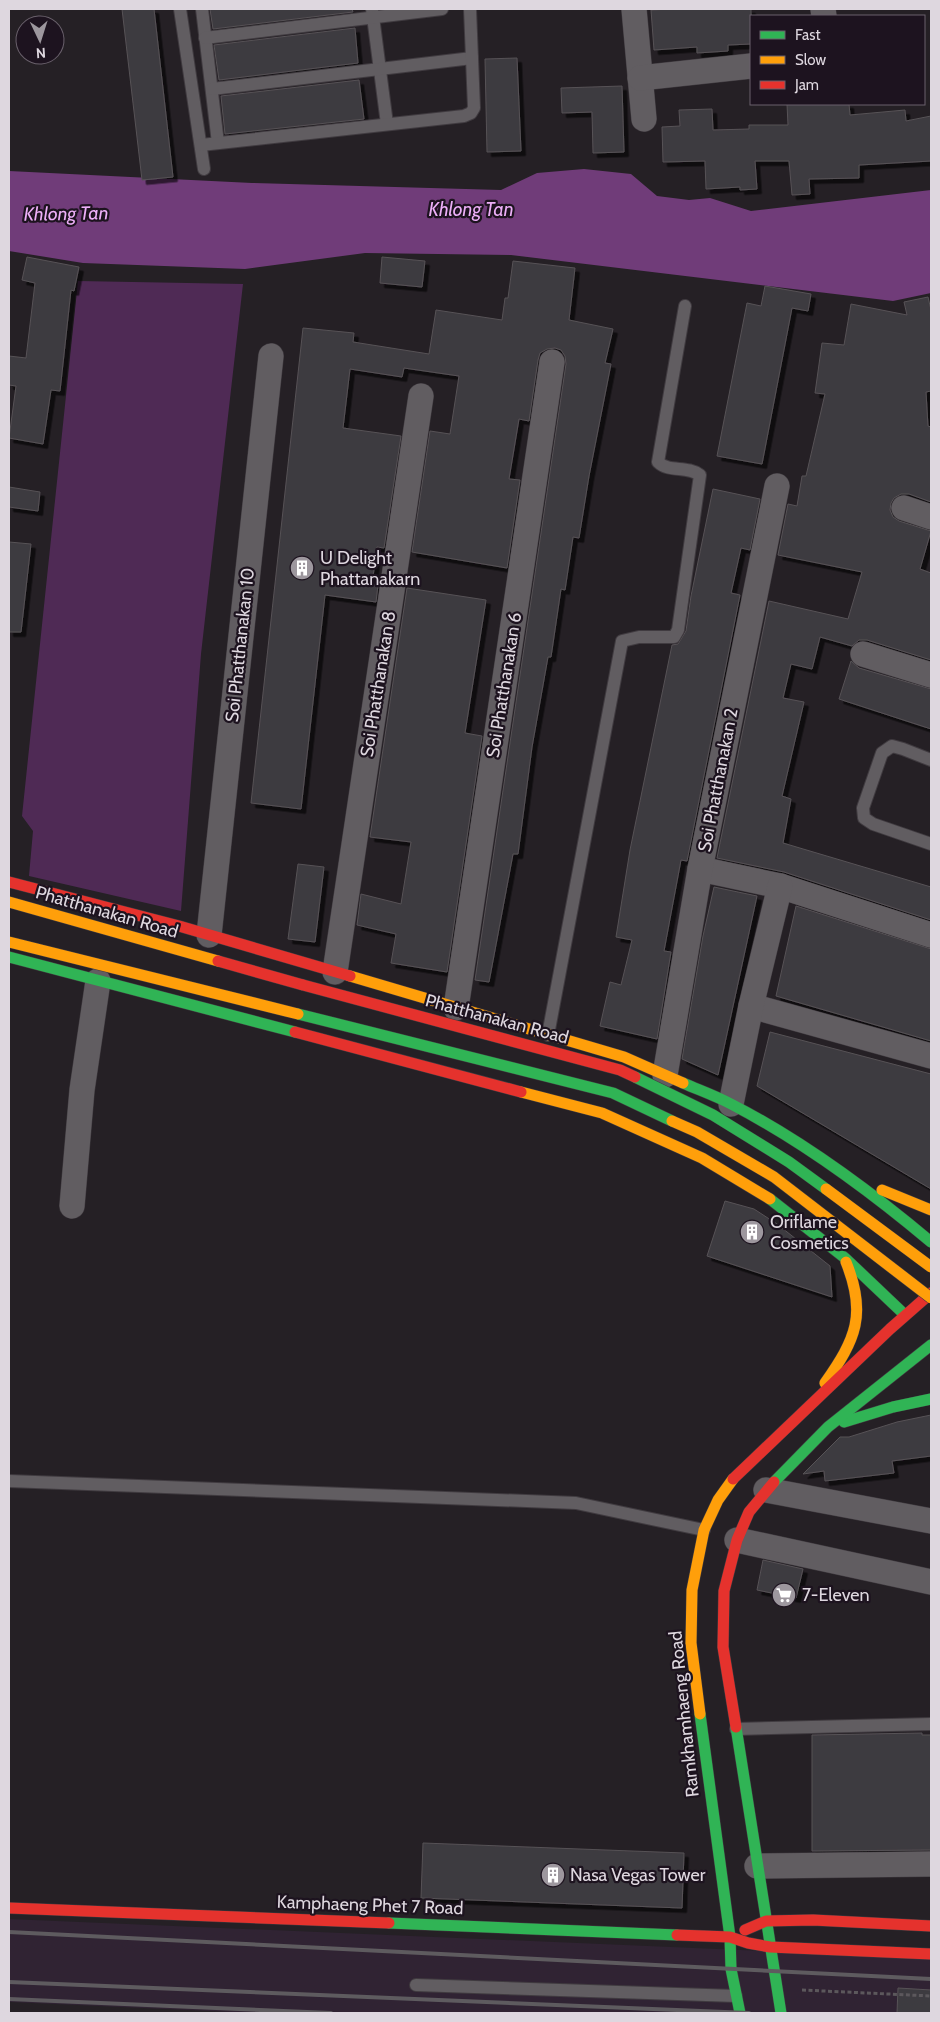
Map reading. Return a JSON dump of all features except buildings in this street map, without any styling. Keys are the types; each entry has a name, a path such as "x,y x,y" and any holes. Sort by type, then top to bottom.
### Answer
{"main road":[{"name":"Phatthanakan Road","path":"9,882 209,935 624,1057 731,1104 806,1148 880,1199 931,1242"},
{"name":"Phatthanakan Road","path":"9,902 304,985 620,1070 714,1115 789,1162 931,1267"},
{"path":"9,942 613,1093 697,1132 774,1178 931,1298"},
{"path":"9,958 602,1112 702,1158 770,1199 845,1258 908,1318"},
{"path":"635,1128 648,1118 654,1109 661,1073"},
{"path":"840,1171 931,1210"},
{"path":"809,1406 842,1360 852,1338 857,1315 857,1294 845,1258"},
{"name":"Ramkhamhaeng Road","path":"740,2013 731,1969 730,1937 691,1643 692,1590 704,1530 718,1500 735,1476 809,1406 908,1318 931,1293"},
{"path":"781,2013 723,1647 724,1591 737,1540 749,1512 766,1490 828,1427 931,1345"},
{"path":"828,1427 931,1399"},
{"name":"Kamphaeng Phet 7 Road","path":"9,1908 730,1937 748,1944 770,1947 931,1954"},
{"name":"Kamphaeng Phet 7 Road","path":"730,1937 766,1922 813,1920 931,1926"}],"street":[{"path":"634,9 644,119"},
{"path":"640,78 750,66"},
{"name":"Soi Phatthanakan 10","path":"209,935 271,356"},
{"name":"Soi Phatthanakan 6","path":"456,1008 552,362"},
{"name":"Soi Phatthanakan 8","path":"334,972 420,396"},
{"name":"Soi Phatthanakan 2","path":"661,1073 776,486"},
{"path":"904,508 931,517"},
{"path":"863,654 931,675"},
{"path":"700,868 780,886 931,935"},
{"path":"731,1104 751,1006 780,886"},
{"path":"72,1206 82,1090 98,981"},
{"path":"751,1006 931,1056"},
{"path":"766,1490 931,1520"},
{"path":"737,1540 931,1582"},
{"path":"757,1866 931,1864"}],"lane":[{"path":"180,9 204,169"},
{"path":"202,9 218,142"},
{"path":"205,38 372,12 442,9"},
{"path":"201,145 464,116 471,113 474,108 470,9"},
{"path":"372,12 387,124"},
{"path":"212,89 472,58"},
{"path":"548,1035 622,641 639,637 674,637 678,630 700,476 694,470 663,467 658,462 685,306"},
{"path":"931,760 892,746 882,753 863,808 864,818 872,824 931,844"},
{"path":"9,1481 576,1502 704,1530"},
{"path":"736,1729 931,1724"},
{"path":"416,1985 736,1996"}],"path":[{"path":"777,1988 931,1996"}],"shaded area":[{"path":"78,281 243,284 201,654 181,911 29,876 33,831 22,816"},
{"path":"9,1919 931,1958 931,2013 254,2013 9,2002"}],"water":[{"name":"Khlong Tan","path":"584,169 631,174 657,196 689,200 710,198 751,211 931,190 931,293 893,301 511,255 365,253 245,269 83,263 9,251 9,171 252,183 501,190 537,173"}],"railway":[{"path":"9,1932 931,1979"},
{"path":"9,1982 749,2013"},
{"path":"9,1999 331,2013"}],"traffic: fast":[{"path":"9,957 295,1032"},
{"path":"298,1014 613,1093 672,1121"},
{"path":"635,1077 713,1115 789,1162 826,1189"},
{"path":"683,1083 758,1118 810,1150 884,1204 931,1242"},
{"path":"770,1199 845,1258 905,1315"},
{"path":"774,1482 828,1427 931,1345"},
{"path":"844,1422 893,1407 931,1399"},
{"path":"700,1714 730,1937 731,1969 740,2013"},
{"path":"736,1727 781,2013"},
{"path":"389,1923 677,1935"}],"traffic: slow":[{"path":"9,902 218,961"},
{"path":"9,942 298,1014"},
{"path":"350,976 624,1057 683,1083"},
{"path":"521,1092 602,1113 702,1158 770,1199"},
{"path":"672,1121 697,1132 774,1177 931,1298"},
{"path":"826,1189 931,1267"},
{"path":"882,1190 931,1210"},
{"path":"825,1383 844,1353 855,1326 857,1312 856,1297 846,1262"},
{"path":"700,1714 691,1643 692,1590 704,1530 718,1500 733,1479"}],"traffic: jam":[{"path":"9,882 179,926 350,976"},
{"path":"218,961 303,985"},
{"path":"303,985 620,1070 635,1077"},
{"path":"295,1032 521,1092"},
{"path":"733,1479 890,1329 931,1293"},
{"path":"736,1727 723,1647 724,1591 737,1540 749,1512 774,1482"},
{"path":"9,1908 389,1923"},
{"path":"745,1930 766,1921 813,1920 931,1926"},
{"path":"677,1935 730,1937 770,1947 931,1954"}],"place":[{"name":"U Delight Phattanakarn","path":"302,568"},
{"name":"Oriflame Cosmetics","path":"752,1232"},
{"name":"7-Eleven","path":"784,1595"},
{"name":"Nasa Vegas Tower","path":"553,1875"}]}
